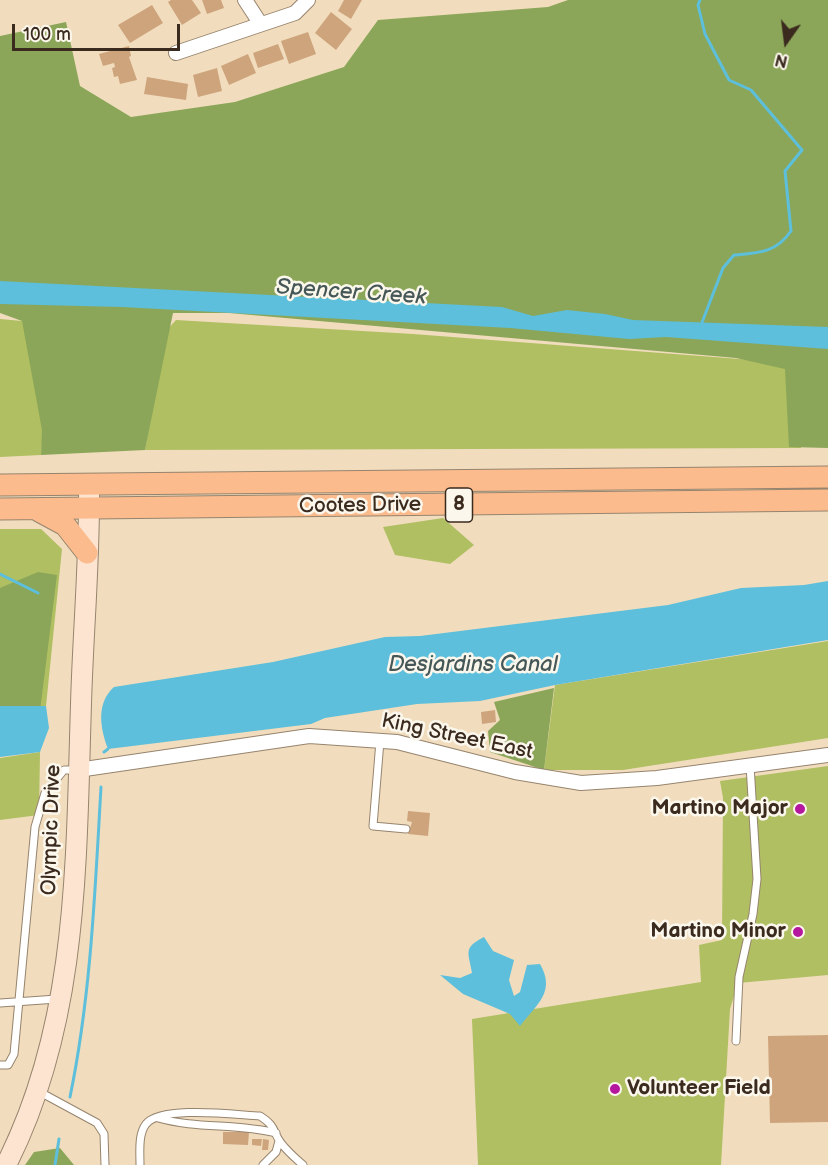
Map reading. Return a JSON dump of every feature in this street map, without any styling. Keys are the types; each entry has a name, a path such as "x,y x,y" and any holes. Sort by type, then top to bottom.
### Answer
{"main road":[{"name":"Cootes Drive","path":"0,485 89,486 828,477"},
{"name":"Olympic Drive","path":"6,1165 37,1090 61,998 74,906 90,510 89,486"},
{"name":"Cootes Drive","path":"0,509 90,510 828,500"},
{"path":"35,509 65,525 87,553"}],"street":[{"path":"245,0 260,23"},
{"path":"176,53 295,13 308,0"},
{"name":"King Street East","path":"78,770 309,736 380,741 443,753 515,772 581,783 657,778 828,755"}],"lane":[{"path":"380,741 373,826 406,829"},
{"path":"736,1041 739,977 753,914 757,879 750,765"},
{"path":"0,1065 8,1065 14,1054 35,827 45,793 64,770 78,770"},
{"path":"0,1003 61,998"},
{"path":"37,1090 97,1123 104,1134 105,1165"},
{"path":"140,1165 141,1136 145,1126 155,1117 169,1113 260,1116 269,1121 279,1141 303,1165"},
{"path":"155,1117 192,1124 255,1127 276,1133"},
{"path":"263,1165 276,1152 279,1141"}],"green space":[{"path":"568,0 828,0 828,448 789,447 785,369 736,358 229,313 173,313 145,450 41,455 42,430 22,321 0,313 0,36 66,22 80,86 131,117 235,102 344,67 378,20 548,7"},
{"path":"0,319 22,321 47,377 41,455 0,457"},
{"path":"176,320 413,334 792,363 801,448 145,450 167,330"},
{"path":"443,518 474,545 450,564 395,555 383,527"},
{"path":"0,529 41,529 62,549 46,706 0,706"},
{"path":"38,572 57,575 40,711 0,715 0,588"},
{"path":"828,641 828,738 623,770 544,770 555,685"},
{"path":"554,688 544,770 490,752 488,731 500,720 494,702"},
{"path":"40,752 39,815 0,820 0,758"},
{"path":"828,766 828,975 738,983 730,1009 721,1165 478,1165 472,1019 701,982 699,945 722,940 723,798 720,781"},
{"path":"60,1148 74,1165 25,1165 34,1152"}],"water":[{"path":"0,281 502,307 533,316 567,310 633,320 828,327 828,349 666,337 629,339 510,328 122,307 0,304"},
{"name":"Desjardins Canal","path":"828,581 828,640 555,685 480,701 417,704 325,718 311,724 108,749 103,733 102,708 108,693 114,687 273,662 385,637 420,636 668,605 741,588 804,585"},
{"path":"0,706 46,706 49,728 40,752 0,757"},
{"path":"484,937 493,951 514,960 509,980 514,996 520,992 527,965 540,964 546,982 545,990 538,1004 520,1026 510,1014 463,994 440,975 460,978 472,973 470,948 472,944"}],"building":[{"path":"192,0 201,13 182,25 168,2"},
{"path":"202,0 221,0 224,8 207,14"},
{"path":"344,0 362,0 351,19 338,11"},
{"path":"152,5 163,23 130,43 118,25"},
{"path":"331,12 352,29 336,50 315,33"},
{"path":"308,32 316,54 289,64 281,41"},
{"path":"278,44 284,59 258,68 253,53"},
{"path":"129,46 131,56 129,57 137,80 120,84 118,76 114,77 112,68 115,67 114,63 103,66 99,54"},
{"path":"248,54 256,73 229,85 221,66"},
{"path":"217,68 222,91 198,97 193,75"},
{"path":"147,77 188,84 186,100 144,94"},
{"path":"495,710 496,722 482,724 481,712"},
{"path":"408,811 430,813 428,836 408,834 412,822 407,821"},
{"path":"828,1035 828,1122 770,1123 768,1036"},
{"path":"223,1132 249,1132 248,1145 223,1144"},
{"path":"252,1139 262,1139 261,1146 252,1145"},
{"path":"263,1139 269,1140 268,1150 262,1150"}],"waterway":[{"path":"700,0 698,5 705,34 729,80 751,90 802,150 785,171 791,231 773,248 734,255 723,268 701,325"},
{"path":"0,574 38,593"},
{"path":"104,752 108,749"},
{"path":"70,1097 87,982 101,787"},
{"path":"55,1165 59,1139"}],"place":[{"name":"Martino Major","path":"800,809"},
{"name":"Martino Minor","path":"798,932"},
{"name":"Volunteer Field","path":"615,1089"}],"water label":[{"name":"Spencer Creek","path":"351,293"}]}
